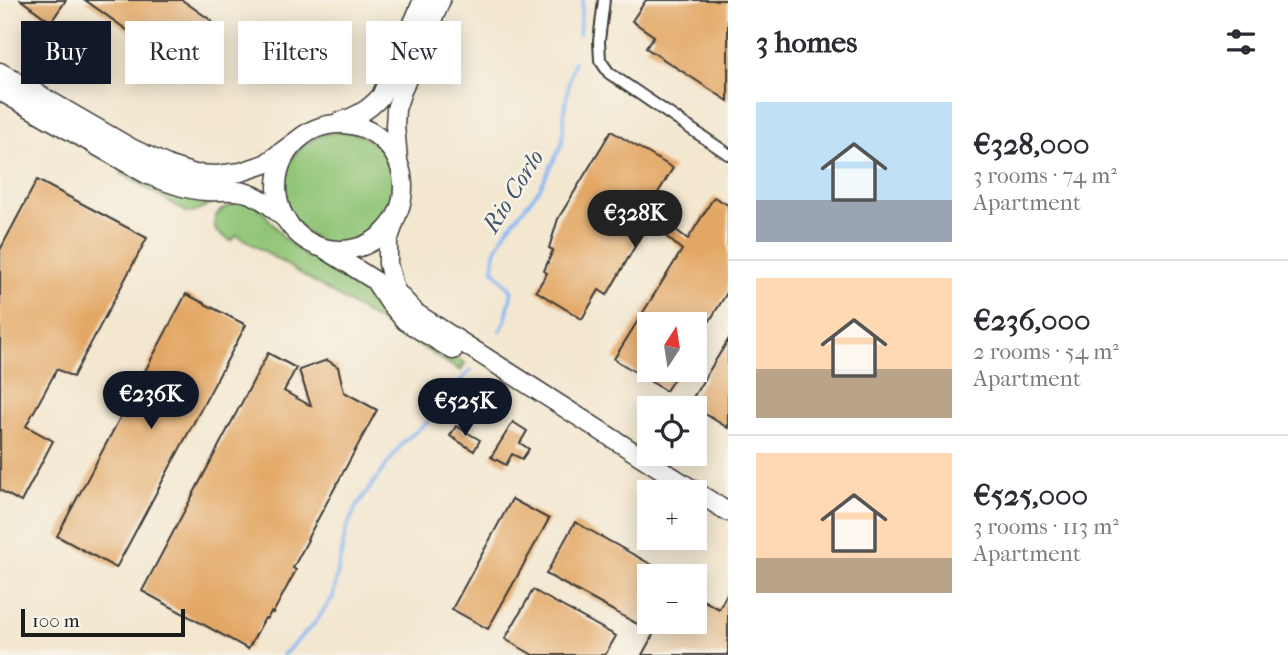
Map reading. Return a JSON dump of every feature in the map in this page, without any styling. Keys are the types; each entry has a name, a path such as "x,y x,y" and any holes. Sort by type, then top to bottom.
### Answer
{"main road":[{"path":"0,72 133,149 170,166 195,174 241,172 265,164 315,129 360,115 372,106 381,96 423,0"},
{"path":"441,0 396,109 396,142 403,178 403,195 388,241 388,264 395,290 411,317 728,512"},
{"path":"0,90 148,175 192,189 238,191 266,202 304,239 374,280 389,302 500,379 659,480"},
{"path":"333,125 349,125 367,130 390,148 399,165"},
{"path":"285,219 279,203 277,184 280,167 289,150 303,136"},
{"path":"323,248 342,251 362,247 380,236 398,212"},
{"path":"707,510 728,523"}],"street":[{"path":"604,0 599,41 600,60 609,73 728,154"}],"green space":[{"path":"340,132 361,136 379,149 392,167 396,188 392,209 379,227 361,240 340,244 319,240 301,227 288,209 284,188 288,167 301,149 319,136"},
{"path":"123,171 200,199 216,201 188,213 121,173"},
{"path":"239,201 255,205 284,238 304,255 340,267 367,284 403,325 465,363 461,371 237,235 231,241 216,231 217,215"}],"building":[{"path":"21,0 66,0 50,21"},
{"path":"85,0 182,0 212,21 125,21 125,29"},
{"path":"646,0 728,0 728,101 646,48 654,36 632,21"},
{"path":"611,131 673,168 648,209 688,239 714,197 728,205 728,291 707,325 707,312 643,312 682,250 649,222 607,295 599,290 582,319 536,291 547,273 544,271 553,250 549,248 558,219"},
{"path":"37,180 147,238 73,377 57,369 26,426 53,441 21,502 0,490 0,250"},
{"path":"186,294 246,325 116,568 57,536"},
{"path":"637,322 637,373 614,359"},
{"path":"728,340 728,428 707,415 707,396 694,396 702,382 707,382 707,374"},
{"path":"268,353 296,368 284,391 311,406 299,370 327,360 338,367 344,392 377,410 307,539 293,568 296,570 273,613 265,618 248,649 142,591"},
{"path":"651,382 672,382 666,391"},
{"path":"513,422 527,431 520,443 529,449 522,459 512,454 506,465 491,457"},
{"path":"456,426 480,440 474,451 450,436"},
{"path":"512,499 549,519 488,629 452,609"},
{"path":"575,522 650,564 637,564 637,624 546,574"},
{"path":"533,590 616,636 605,655 533,655 505,639"},
{"path":"728,592 728,655 642,655 653,634 707,634 707,602 719,609"}],"waterway":[{"name":"Rio Corlo","path":"579,34 583,0"},
{"name":"Rio Corlo","path":"500,331 505,322 512,291 493,269 495,252 505,232 540,188 562,144 565,106 574,62"},
{"name":"Rio Corlo","path":"283,655 315,623 333,597 346,530 356,507 404,441 447,403 458,384 471,370"}]}
